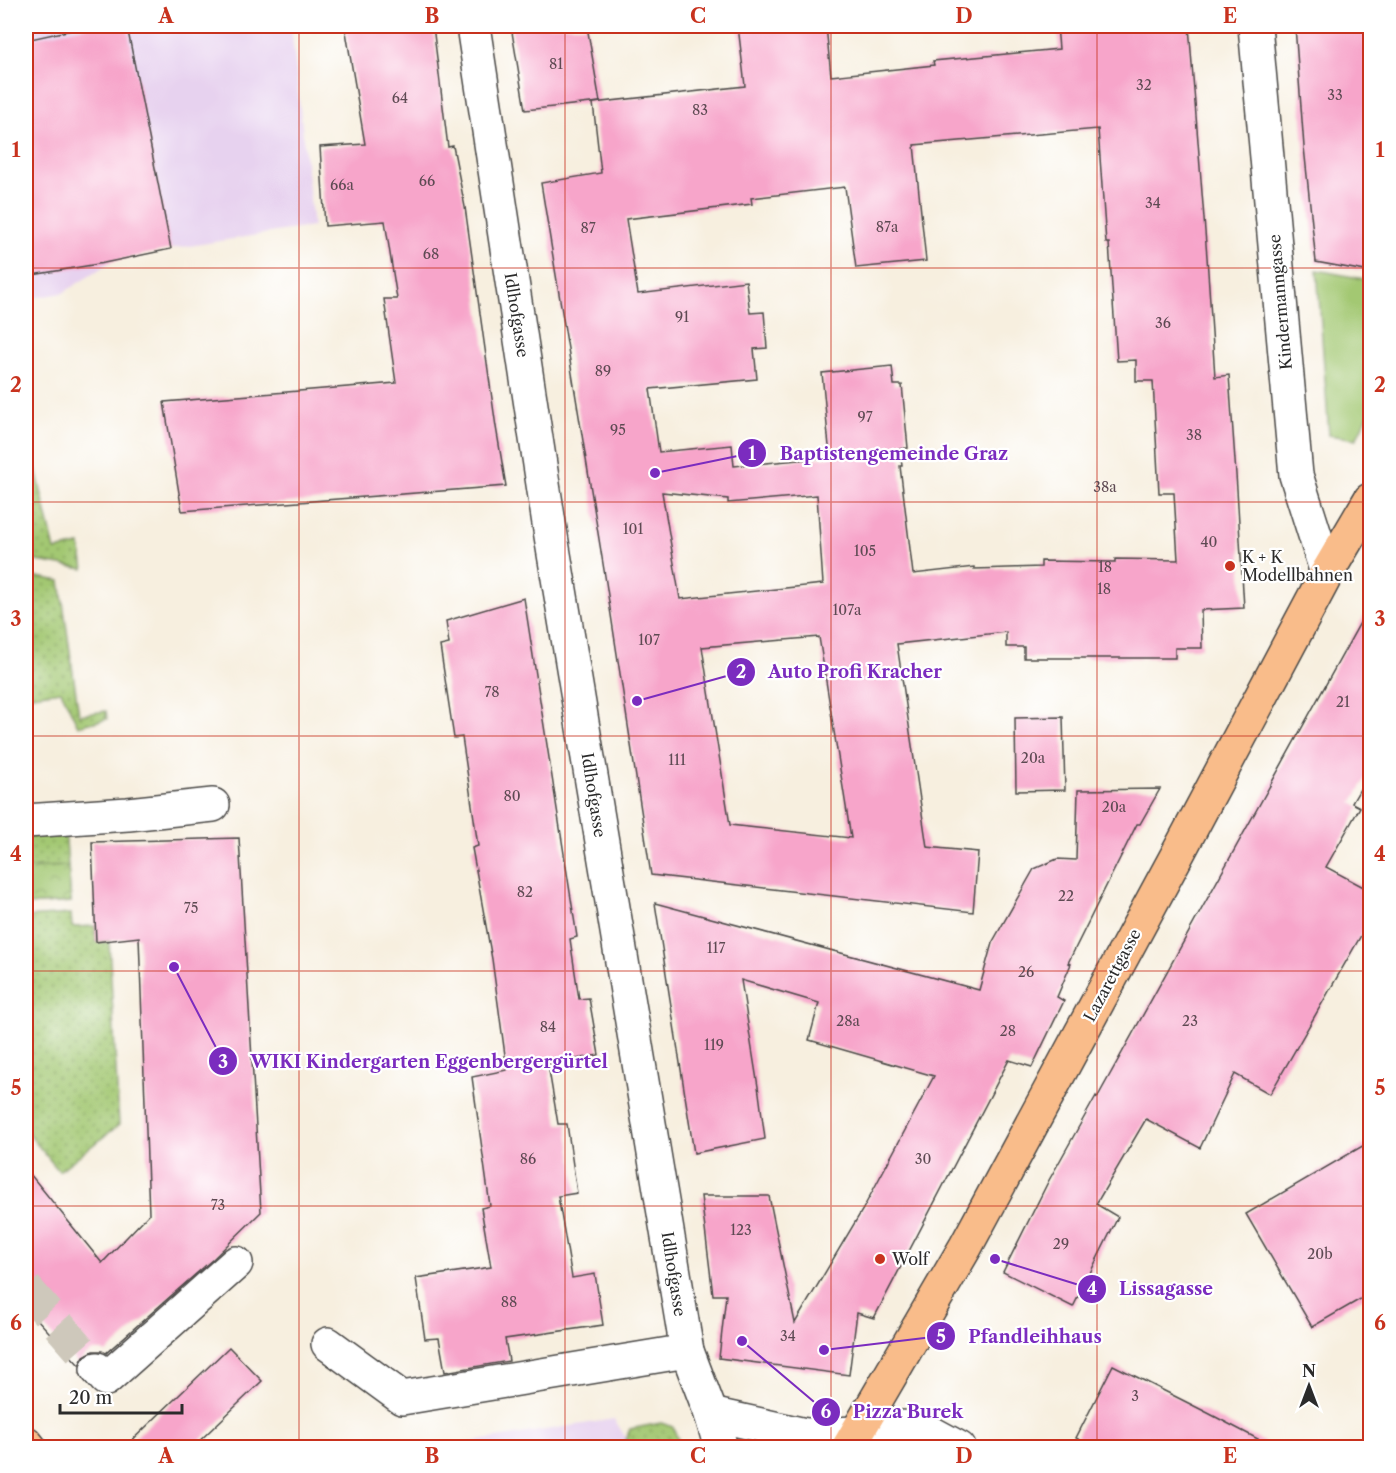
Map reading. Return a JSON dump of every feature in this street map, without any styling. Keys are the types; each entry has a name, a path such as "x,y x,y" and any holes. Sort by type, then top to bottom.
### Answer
{"main road":[{"name":"Lazarettgasse","path":"852,1440 966,1246 1327,573 1371,500"},
{"path":"26,1443 30,1448"}],"street":[{"name":"Idlhofgasse","path":"473,26 550,530 687,1351 711,1414 721,1448"},
{"name":"Kindermanngasse","path":"1255,26 1296,475 1327,573"},
{"path":"26,821 213,805"},
{"path":"97,1369 106,1379 236,1263"},
{"path":"328,1344 402,1398 687,1351"},
{"path":"711,1414 806,1435 852,1440 899,1427 922,1428 959,1448"}],"shaded area":[{"path":"26,26 291,26 313,226 112,261 63,293 26,299"},
{"path":"614,1419 626,1438 627,1447 411,1448 446,1446"}],"green space":[{"path":"1317,270 1370,280 1370,411 1356,439 1329,435"},
{"path":"34,461 55,550 80,545 84,569 26,559 26,462"},
{"path":"26,575 60,581 79,715 106,711 107,719 78,726 61,691 26,696"},
{"path":"65,829 71,902 26,905 26,832"},
{"path":"68,866 71,902 26,905 26,868"},
{"path":"71,914 72,927 95,926 96,942 109,941 119,1125 59,1171 26,1131 26,917"},
{"path":"661,1423 673,1427 681,1447 627,1447 626,1438 630,1429"}],"building":[{"path":"90,26 127,26 171,249 26,276 26,40"},
{"path":"345,26 433,26 448,147 453,146 465,207 506,486 182,511 164,402 396,383 384,299 397,299 385,221 325,226 320,147 365,144"},
{"path":"511,26 587,26 600,102 525,110"},
{"path":"738,26 826,26 831,76 934,65 933,61 1059,49 1057,26 1189,26 1215,377 1229,375 1244,608 1201,610 1202,648 1175,648 1175,658 1024,658 1024,647 1006,647 1006,632 897,644 927,847 978,852 973,912 651,875 541,183 601,173 593,103 745,86","holes":["1098,129 1117,361 1136,360 1136,381 1153,381 1159,493 1174,493 1178,560 1041,561 1041,567 974,569 974,567 913,574 900,466 902,466 900,449 908,448 902,385 894,385 892,366 822,373 830,457 734,466 732,445 659,452 650,389 757,379 754,349 767,348 764,312 750,313 746,281 638,294 626,219 752,204 751,198 845,187 856,268 926,261 914,145","662,492 728,499 728,503 817,495 823,584 680,599","819,637 851,838 730,825 702,647"]},
{"path":"1295,26 1371,26 1371,272 1316,262"},
{"path":"524,598 577,937 570,939 579,999 589,998 599,1055 548,1064 558,1124 567,1124 577,1193 558,1196 572,1278 595,1274 603,1325 505,1339 509,1361 445,1372 439,1338 425,1339 416,1278 491,1267 481,1208 490,1206 472,1077 507,1070 492,959 472,848 478,846 462,737 454,738 440,646 449,644 446,621"},
{"path":"1371,603 1371,770 1352,803 1360,807 1326,867 1371,891 1371,918 1270,1094 1235,1074 1200,1148 1146,1119 1096,1204 1118,1217 1073,1307 1003,1272 1048,1182 1096,1096 1097,1098"},
{"path":"1063,717 1065,790 1016,791 1015,718"},
{"path":"1160,789 1140,824 1137,824 1068,963 1071,964 1057,997 1064,1001 1032,1067 1009,1060 874,1318 857,1313 849,1375 719,1358 726,1295 713,1295 701,1196 769,1196 795,1323 863,1209 934,1076 809,1040 819,1003 741,980 765,1139 694,1153 655,903 979,990 992,943 1034,869 1057,859 1076,860 1078,790"},
{"path":"239,838 261,1212 213,1259 106,1353 93,1351 84,1356 79,1365 26,1307 26,1169 102,1263 149,1214 139,937 96,942 92,842"},
{"path":"1371,1141 1371,1293 1312,1327 1246,1214"},
{"path":"229,1347 262,1381 192,1448 124,1448"},
{"path":"1113,1365 1275,1448 1095,1448 1076,1438"}],"tunnel":[{"path":"26,1288 97,1369"}],"place":[{"name":"Baptistengemeinde Graz","path":"655,473"},
{"name":"K + K Modellbahnen","path":"1230,566"},
{"name":"Auto Profi Kracher","path":"637,701"},
{"name":"WIKI Kindergarten Eggenbergergürtel","path":"174,967"},
{"name":"Wolf","path":"880,1259"},
{"name":"Lissagasse","path":"995,1259"},
{"name":"Pizza Burek","path":"742,1341"},
{"name":"Pfandleihhaus","path":"824,1350"}]}
